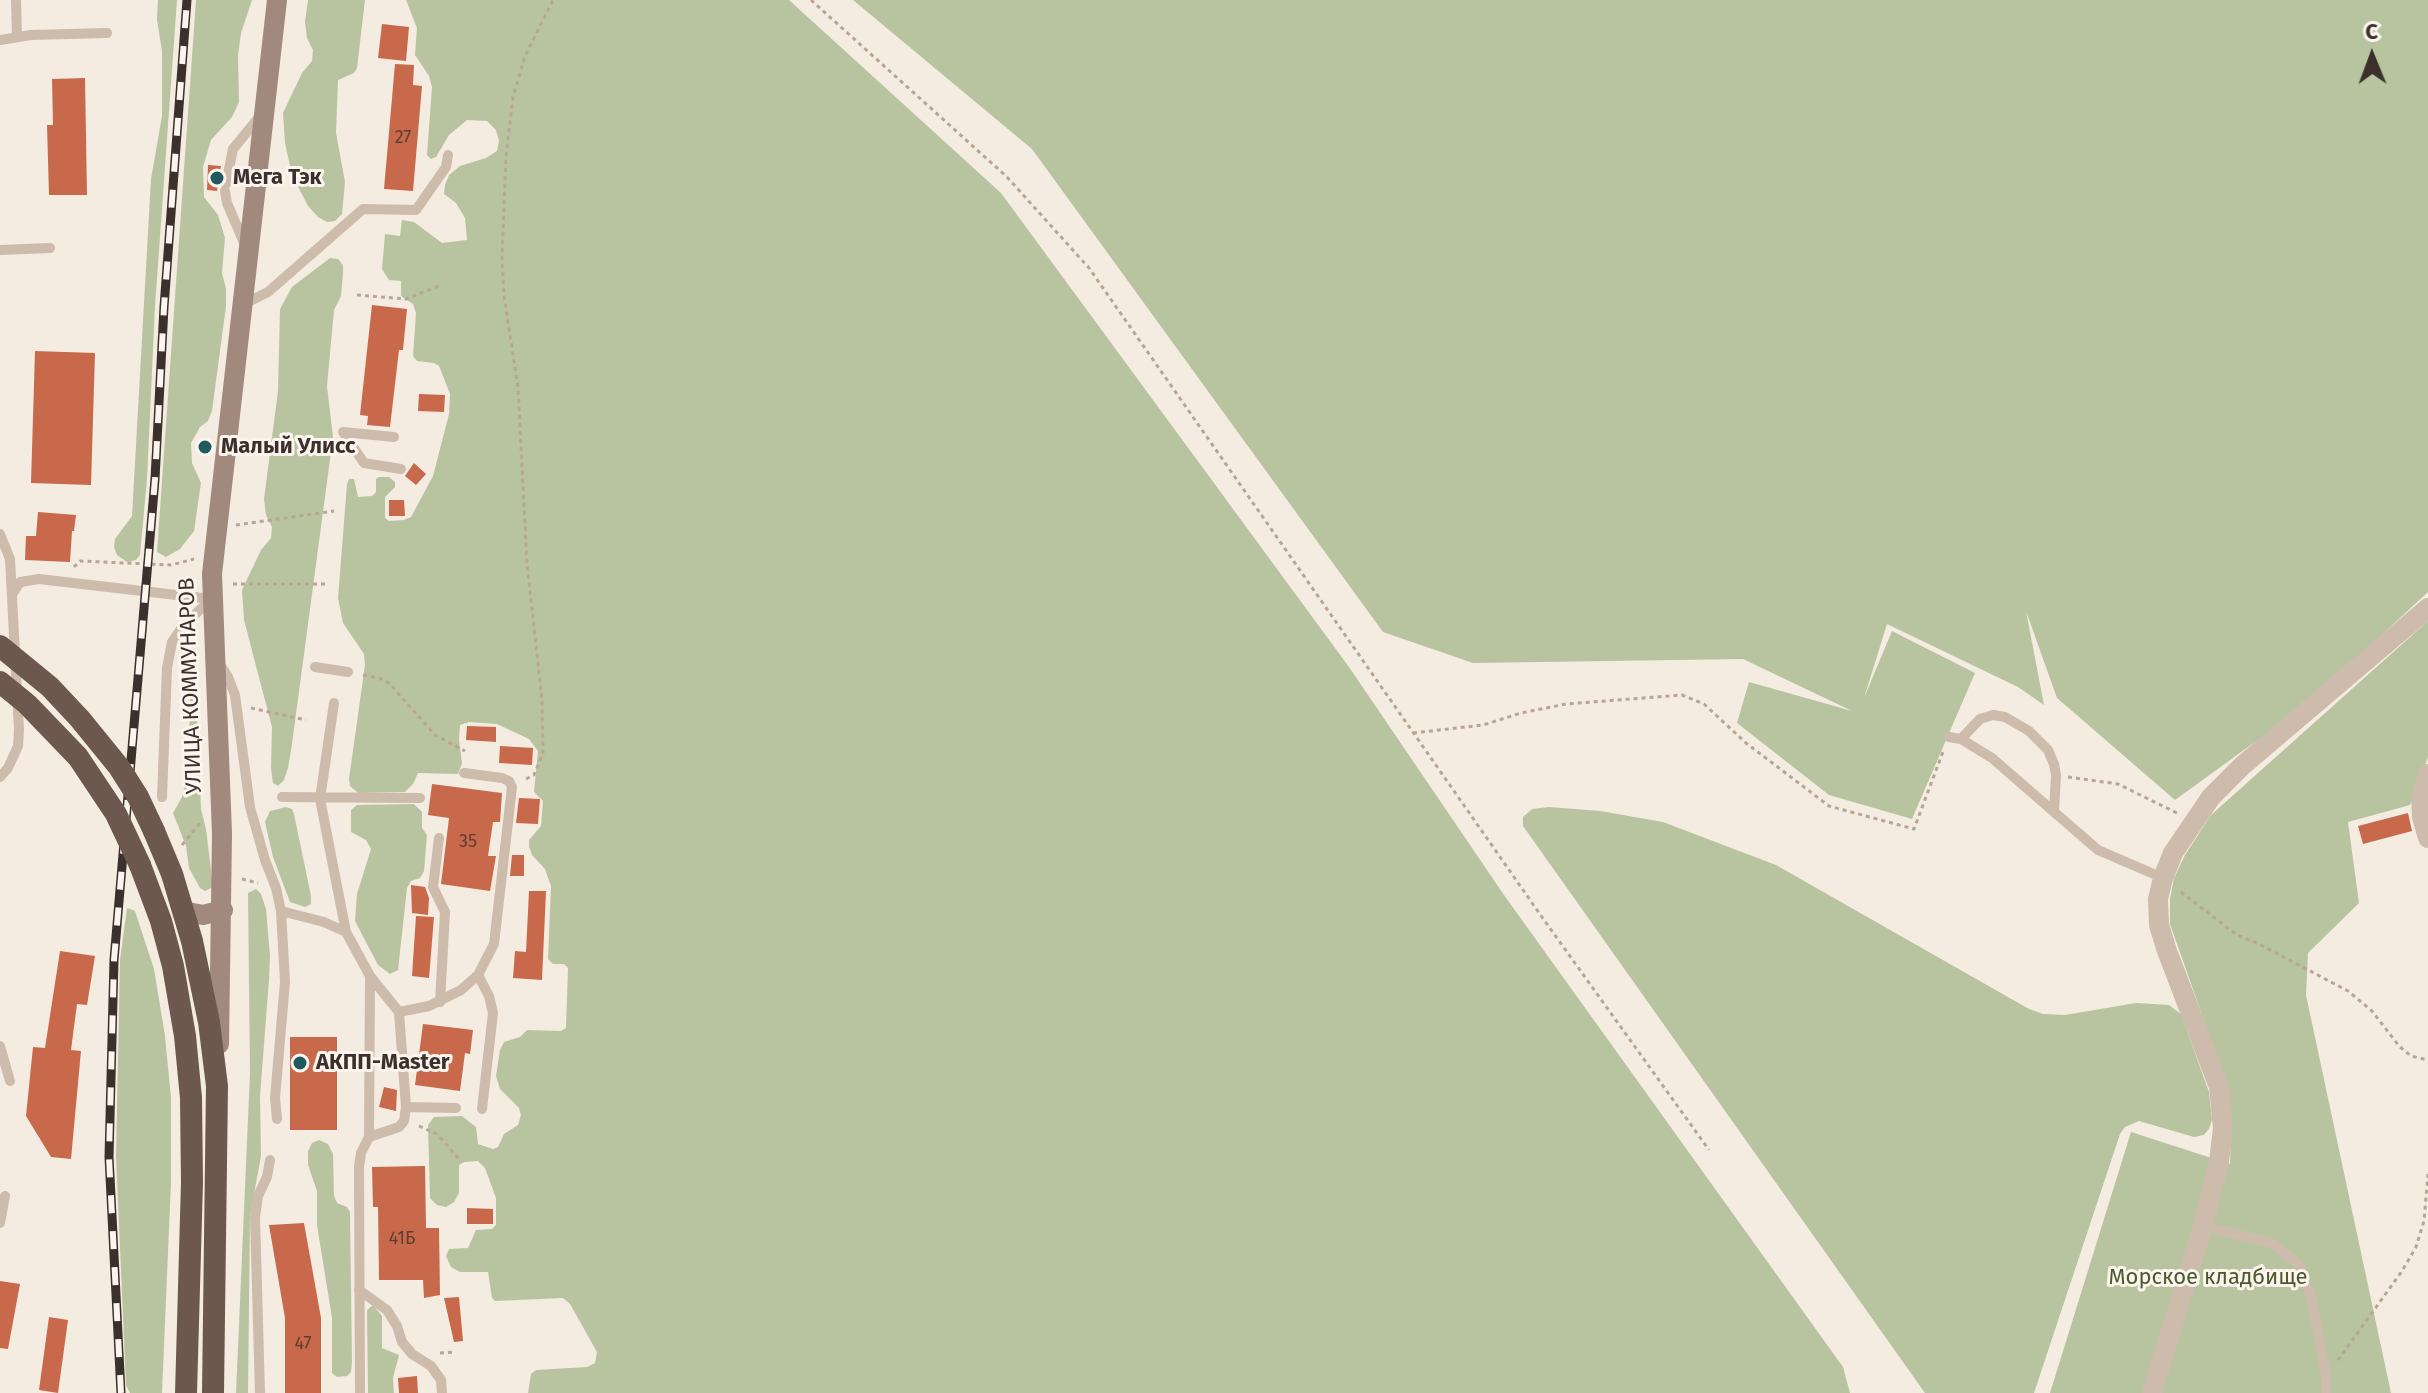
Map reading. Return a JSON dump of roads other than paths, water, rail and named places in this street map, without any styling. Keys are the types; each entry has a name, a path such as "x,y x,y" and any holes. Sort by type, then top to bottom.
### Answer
{"highway":[{"path":"0,646 50,687 119,767 154,831 183,911 206,1007 217,1086 213,1393"},
{"path":"0,682 27,704 78,757 116,814 140,865 161,921 173,966 185,1036 191,1098 192,1182 186,1393"}],"main road":[{"name":"УЛИЦА КОММУНАРОВ","path":"217,1086 223,874 214,658 220,497 277,0"},
{"path":"183,911 203,915 223,910"}],"street":[{"path":"2152,1393 2203,1226 2219,1162 2223,1128 2219,1087 2159,925 2158,899 2163,878 2173,853 2192,821 2242,766 2428,608"},
{"path":"2428,774 2421,797 2428,838"}],"lane":[{"path":"16,0 17,36"},
{"path":"0,40 17,36 107,33"},
{"path":"248,249 235,227 227,203 226,187 233,149 264,112"},
{"path":"242,305 268,292 363,209 416,210 446,167 448,155"},
{"path":"0,250 50,248"},
{"path":"394,437 343,432 364,463 401,469"},
{"path":"0,534 10,559 19,730 18,746 0,777"},
{"path":"13,593 20,582 39,579 217,591"},
{"path":"162,797 167,668 172,642 217,591"},
{"path":"214,658 228,677 237,705 250,807 281,911 285,982 275,1098 277,1119"},
{"path":"315,667 348,672"},
{"path":"334,703 320,799 346,932 370,976 399,1012 406,1107 404,1121 393,1130 369,1137"},
{"path":"1961,739 1980,719 1993,715 2005,717 2029,731 2048,750 2056,775 2054,811"},
{"path":"1949,737 1961,739 1992,758 2098,850 2163,878"},
{"path":"399,1012 440,1002 461,990 478,975 494,944 512,787 509,781 502,778 464,773"},
{"path":"282,797 420,798"},
{"path":"439,838 433,887 445,912 440,1002"},
{"path":"281,911 324,922 346,932"},
{"path":"478,975 489,996 493,1013 482,1109"},
{"path":"360,1393 359,1167 361,1153 369,1137 370,976"},
{"path":"0,1046 10,1081"},
{"path":"406,1107 456,1108"},
{"path":"260,1393 255,1217 258,1196 267,1177 270,1160"},
{"path":"0,1223 5,1196"},
{"path":"2203,1226 2272,1243 2298,1264 2311,1296 2326,1376 2326,1393"},
{"path":"359,1290 387,1310 402,1342 412,1354 431,1366 441,1380 442,1393"}],"railway":[{"path":"121,1393 109,1157 114,960 155,479 164,307 187,0"}],"place":[{"name":"Мега Тэк","path":"217,178"},
{"name":"Малый Улисс","path":"205,447"},
{"name":"АКПП-Master","path":"300,1063"}],"park label":[{"name":"Морское кладбище","path":"2208,1278"}]}
